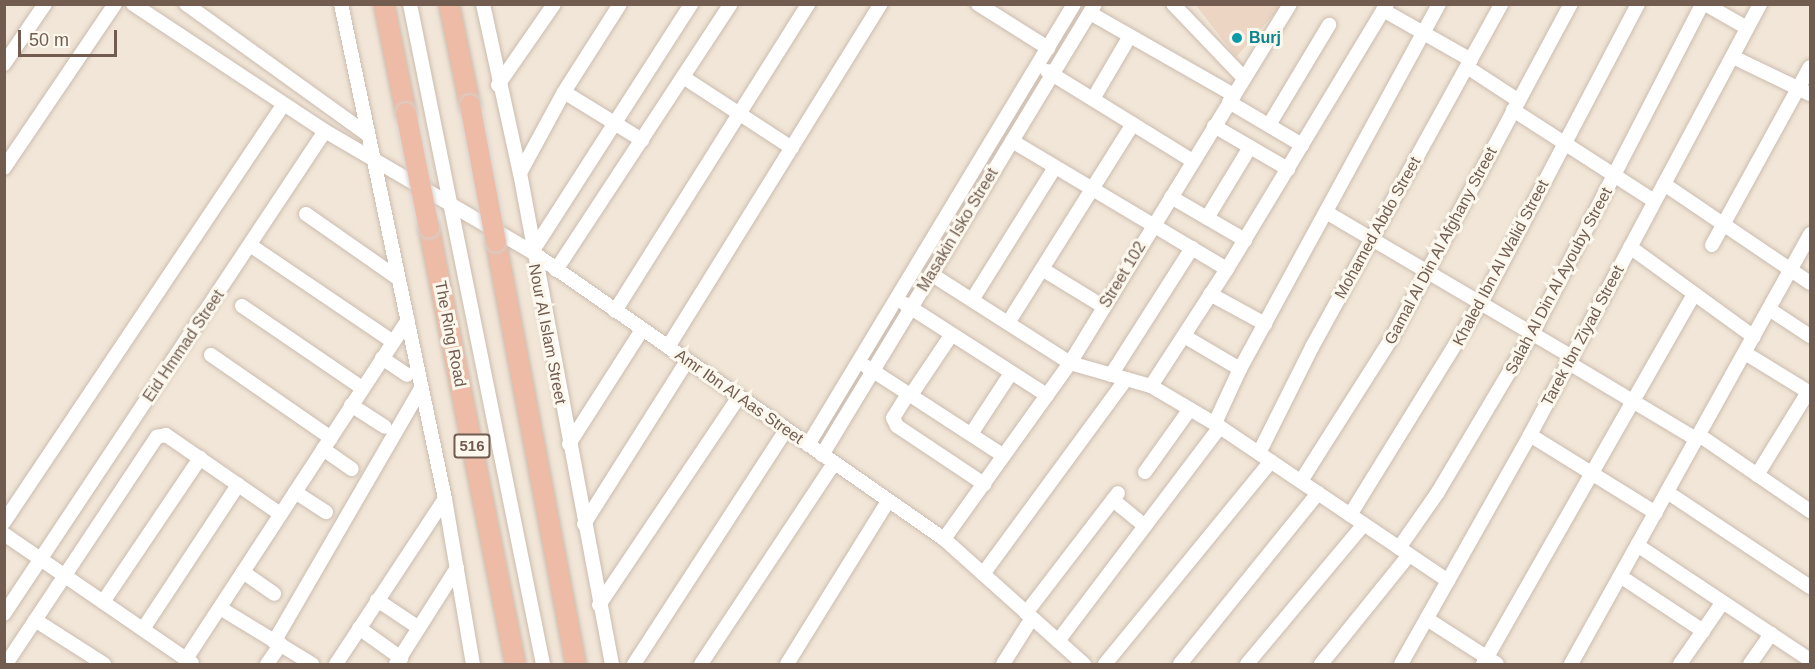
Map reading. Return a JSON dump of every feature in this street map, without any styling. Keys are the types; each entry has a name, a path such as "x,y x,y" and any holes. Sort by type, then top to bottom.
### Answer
{"highway":[{"name":"The Ring Road","path":"384,4 515,664"},
{"path":"449,4 576,664"}],"street":[{"path":"4,64 45,4"},
{"path":"4,168 115,4"},
{"name":"Amr Ibn Al Aas Street","path":"133,4 283,105 532,252 944,539 1058,641 1077,662"},
{"path":"186,4 367,134"},
{"path":"341,4 445,499 473,664"},
{"path":"410,4 543,664"},
{"name":"Nour Al Islam Street","path":"483,4 498,85 519,173 568,444 612,664"},
{"path":"498,85 554,4"},
{"path":"519,173 564,92 620,4"},
{"path":"556,270 731,4"},
{"path":"615,311 808,4"},
{"path":"668,347 881,4"},
{"path":"978,4 1048,48"},
{"name":"Masakin Isko Street","path":"808,445 1074,4"},
{"path":"1173,4 1244,78"},
{"name":"Street 102","path":"944,539 1070,363 1290,4"},
{"path":"1058,641 1218,425 1240,369 1439,4"},
{"name":"Mohamed Abdo Street","path":"1105,664 1265,457 1372,239 1501,4"},
{"name":"Gamal Al Din Al Afghany Street","path":"1301,481 1390,341 1571,4"},
{"name":"Khaled Ibn Al Walid Street","path":"1350,515 1481,303 1638,4"},
{"path":"1704,4 1748,28"},
{"name":"Salah Al Din Al Ayouby Street","path":"1321,664 1404,551 1532,334 1704,4"},
{"name":"Tarek Ibn Ziyad Street","path":"1401,664 1571,360 1760,4"},
{"path":"532,252 690,5"},
{"path":"1151,386 1245,240 1385,7 1469,64 1516,105 1566,142 1654,201"},
{"path":"1092,9 1130,36 1302,145"},
{"name":"Masakin Isko Street","path":"822,455 1092,9"},
{"path":"1269,126 1329,25"},
{"path":"1093,99 1130,36"},
{"path":"1733,57 1805,91"},
{"path":"1038,65 1193,161"},
{"path":"1712,245 1805,91 1810,67"},
{"path":"683,78 792,148"},
{"path":"564,92 642,140"},
{"path":"4,522 283,105"},
{"path":"1008,323 1132,124"},
{"path":"1214,126 1288,169"},
{"name":"Eid Hmmad Street","path":"4,614 325,131"},
{"path":"1012,141 1227,269"},
{"path":"1207,218 1250,147"},
{"path":"972,300 1055,167"},
{"path":"1664,184 1810,283"},
{"path":"1171,197 1245,240"},
{"path":"957,198 972,208"},
{"path":"1326,212 1532,334 1633,401 1698,437 1810,510"},
{"path":"306,214 399,279"},
{"path":"1571,664 1810,234"},
{"path":"250,245 393,342"},
{"path":"1630,247 1754,337"},
{"path":"1111,375 1192,248"},
{"path":"1042,269 1104,307"},
{"path":"931,274 1070,363 1151,386 1218,425 1448,581"},
{"path":"1210,294 1265,324"},
{"path":"1427,619 1489,662 1592,473 1694,294"},
{"path":"896,298 1047,396"},
{"path":"242,306 362,388"},
{"path":"1769,309 1810,336"},
{"path":"4,534 143,629 183,661 408,320"},
{"path":"568,444 642,330"},
{"path":"952,334 893,418 897,426 984,484"},
{"path":"1184,336 1240,369"},
{"path":"1745,353 1809,392 1757,475"},
{"path":"211,355 327,443 352,469"},
{"path":"382,358 407,375"},
{"path":"584,524 687,361"},
{"path":"858,361 1004,456"},
{"path":"971,434 1011,373"},
{"path":"983,574 1126,379"},
{"path":"267,664 421,388"},
{"path":"599,605 739,397"},
{"path":"351,405 385,427"},
{"path":"1145,472 1190,409"},
{"path":"634,664 786,430"},
{"path":"6,664 158,436 166,435 280,514"},
{"path":"1530,435 1656,513"},
{"path":"103,602 200,458"},
{"path":"700,664 834,463"},
{"path":"143,629 238,485"},
{"path":"295,492 326,512"},
{"path":"1667,492 1810,587"},
{"path":"1179,664 1318,493"},
{"path":"1004,664 1029,615 1115,496 1145,526"},
{"path":"336,664 445,499"},
{"path":"787,664 888,501"},
{"path":"1247,664 1364,524"},
{"path":"1637,545 1810,660"},
{"path":"359,628 398,661 457,568"},
{"path":"243,572 274,594"},
{"path":"1620,576 1703,631"},
{"path":"377,600 419,628"},
{"path":"1680,664 1723,602"},
{"path":"220,608 312,664"},
{"path":"35,620 104,664"},
{"path":"1750,664 1771,634"}],"shaded area":[{"path":"4,5 1810,5 1810,664 4,664"}],"building":[{"name":"Burj","path":"1195,4 1283,4 1236,57"}],"place":[{"name":"Burj","path":"1237,38"}]}
